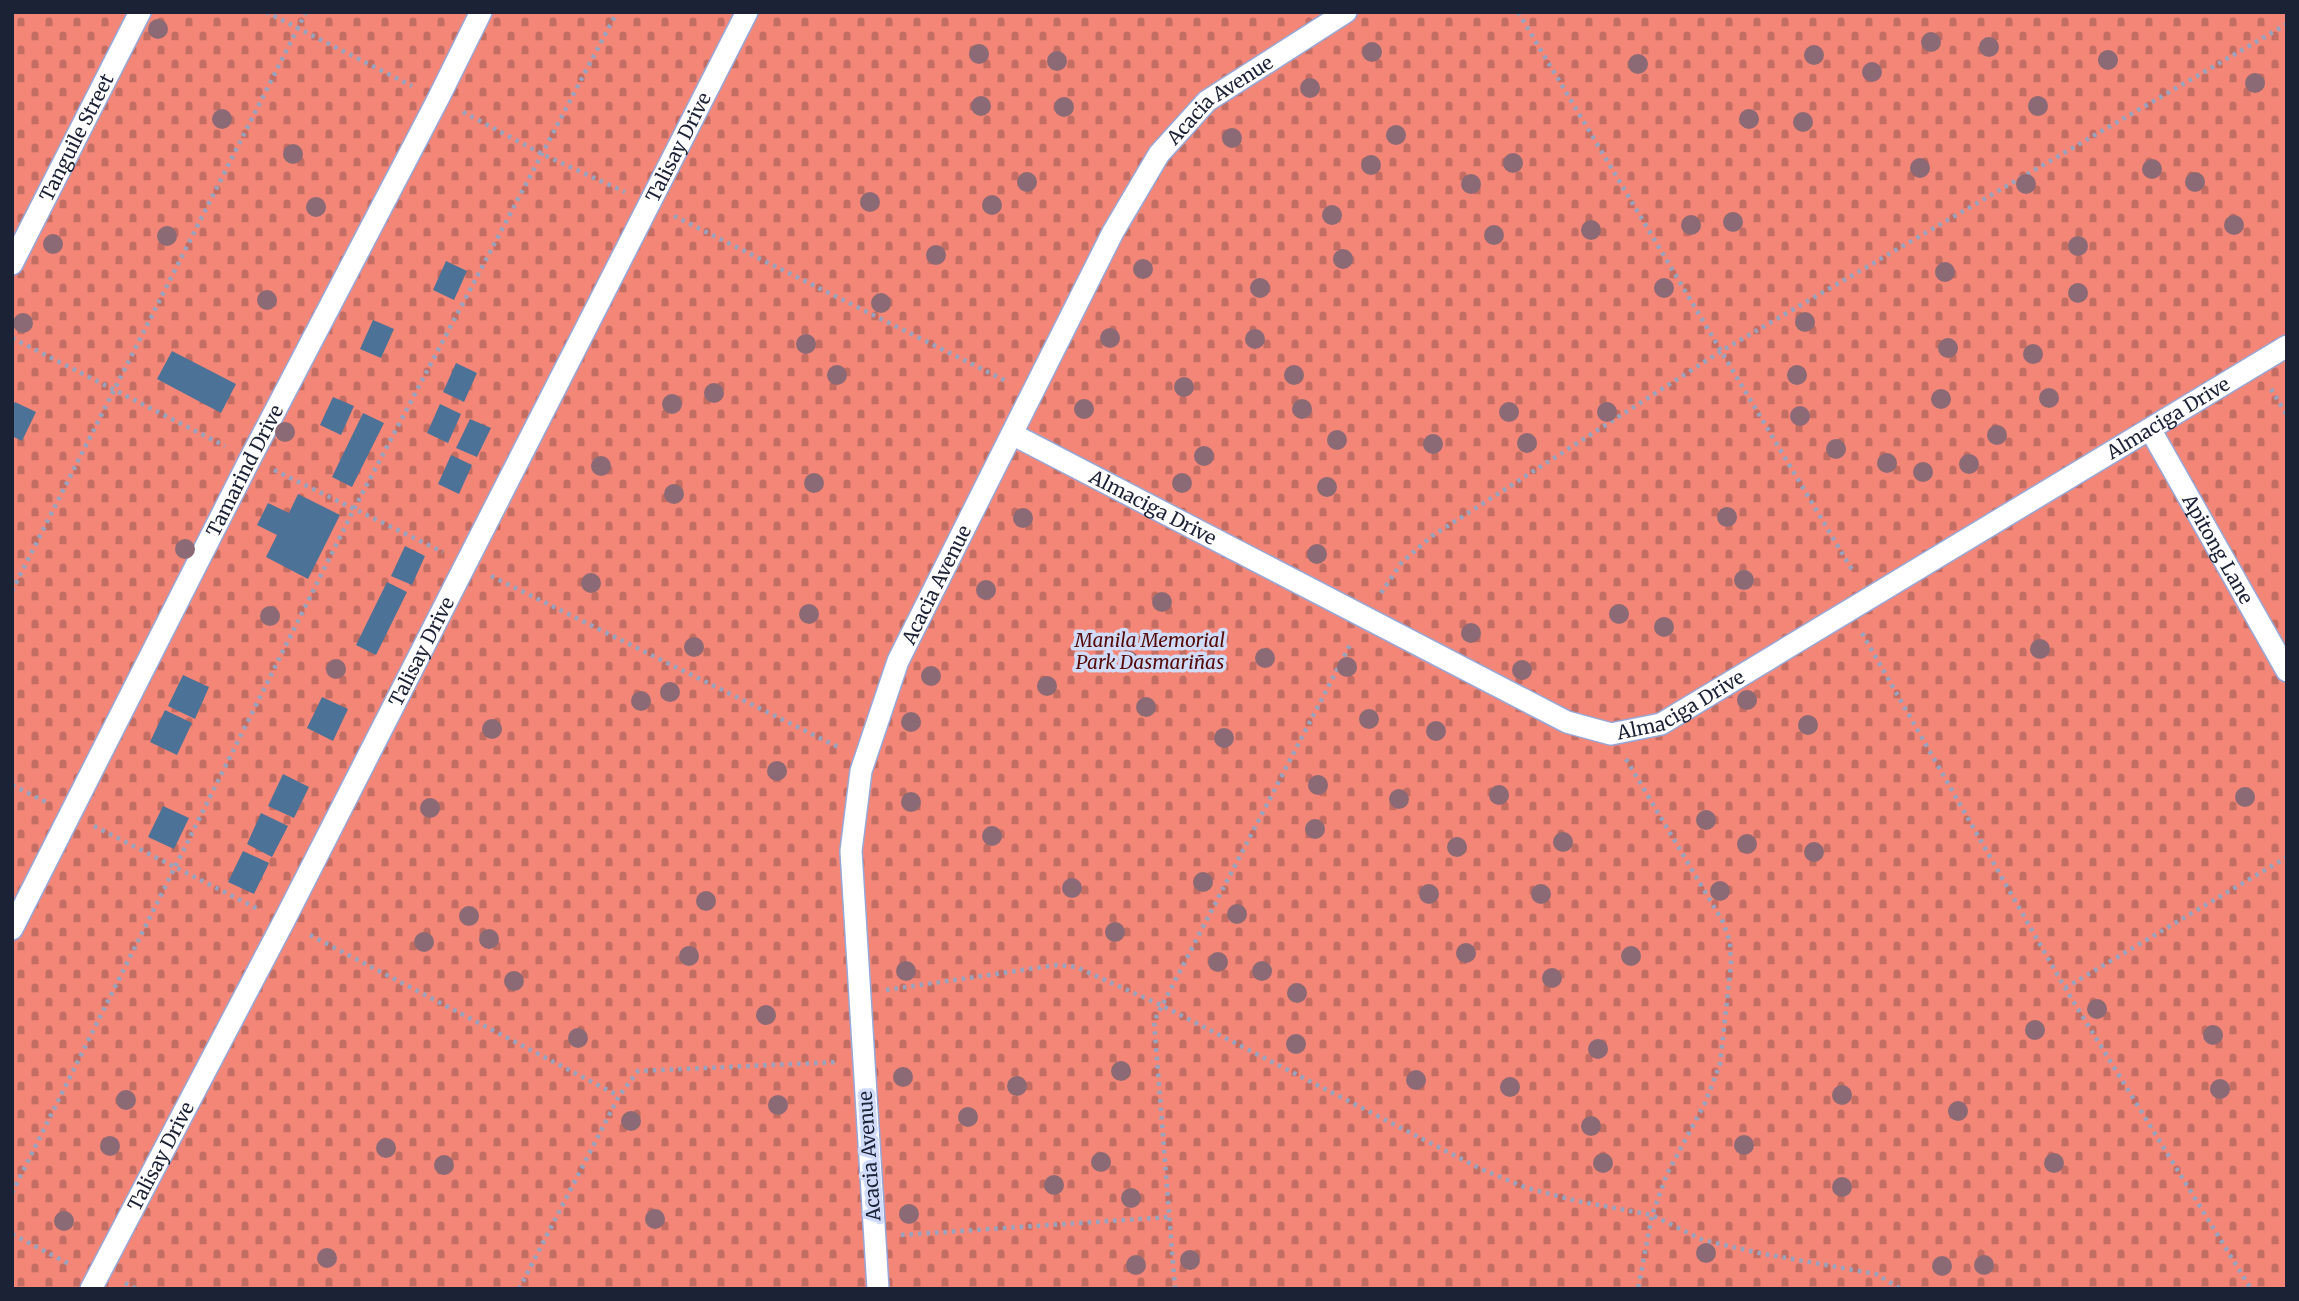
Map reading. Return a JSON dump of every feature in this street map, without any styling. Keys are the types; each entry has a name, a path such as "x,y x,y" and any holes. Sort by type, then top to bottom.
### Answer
{"lane":[{"name":"Tanguile Street","path":"12,264 140,12"},
{"name":"Tamarind Drive","path":"12,929 250,459 481,12"},
{"name":"Talisay Drive","path":"94,1283 284,921 747,12"},
{"name":"Acacia Avenue","path":"878,1289 851,850 860,771 898,661 1113,232 1159,154 1207,101 1346,12"},
{"name":"Almaciga Drive","path":"1012,434 1567,722 1611,734 1661,723 2287,346"},
{"name":"Apitong Lane","path":"2150,429 2287,671"}],"path":[{"path":"266,12 544,155 650,204 1032,394"},
{"path":"12,591 306,12"},
{"path":"12,1193 355,509 544,155 617,12"},
{"path":"1518,12 1723,350 1869,598"},
{"path":"1175,1289 1154,1021 1364,617 1402,562 1432,536 1723,350 2287,24"},
{"path":"12,338 250,459 864,760"},
{"path":"1849,610 2065,988 2251,1289"},
{"path":"1611,734 1723,922 1730,942 1731,964 1720,1064 1704,1103 1667,1174 1652,1215 1638,1289"},
{"path":"12,785 284,921 619,1096"},
{"path":"2065,988 2287,857"},
{"path":"859,994 1056,965 1076,967 1163,1006 1481,1169 1527,1188 1577,1201 1652,1215 1703,1240 1875,1274 1901,1289"},
{"path":"519,1289 619,1096 638,1071 863,1060"},
{"path":"874,1237 1169,1217"},
{"path":"12,1234 94,1283"}],"green space":[{"name":"Manila Memorial Park Dasmariñas","path":"12,12 2287,12 2287,1289 12,1289"}],"building":[{"path":"446,261 467,271 454,300 433,290"},
{"path":"373,320 394,329 381,358 360,349"},
{"path":"172,351 236,384 221,413 157,379"},
{"path":"456,363 477,373 464,402 443,392"},
{"path":"333,397 354,406 341,435 320,425"},
{"path":"15,402 36,412 22,441 12,436 12,407"},
{"path":"440,404 461,414 448,443 427,433"},
{"path":"363,413 384,423 352,487 332,477"},
{"path":"470,419 491,428 477,457 456,448"},
{"path":"451,455 472,465 459,494 438,484"},
{"path":"298,494 340,515 308,579 266,557 277,535 257,525 268,503 289,513"},
{"path":"405,546 425,556 412,585 391,576"},
{"path":"387,582 407,592 376,655 356,645"},
{"path":"183,675 209,687 195,719 168,706"},
{"path":"322,697 348,709 333,741 307,728"},
{"path":"165,710 192,723 177,755 150,742"},
{"path":"283,774 309,787 294,818 268,806"},
{"path":"163,806 189,818 174,849 148,837"},
{"path":"261,813 288,826 272,857 247,844"},
{"path":"243,851 269,863 254,894 228,882"}]}
